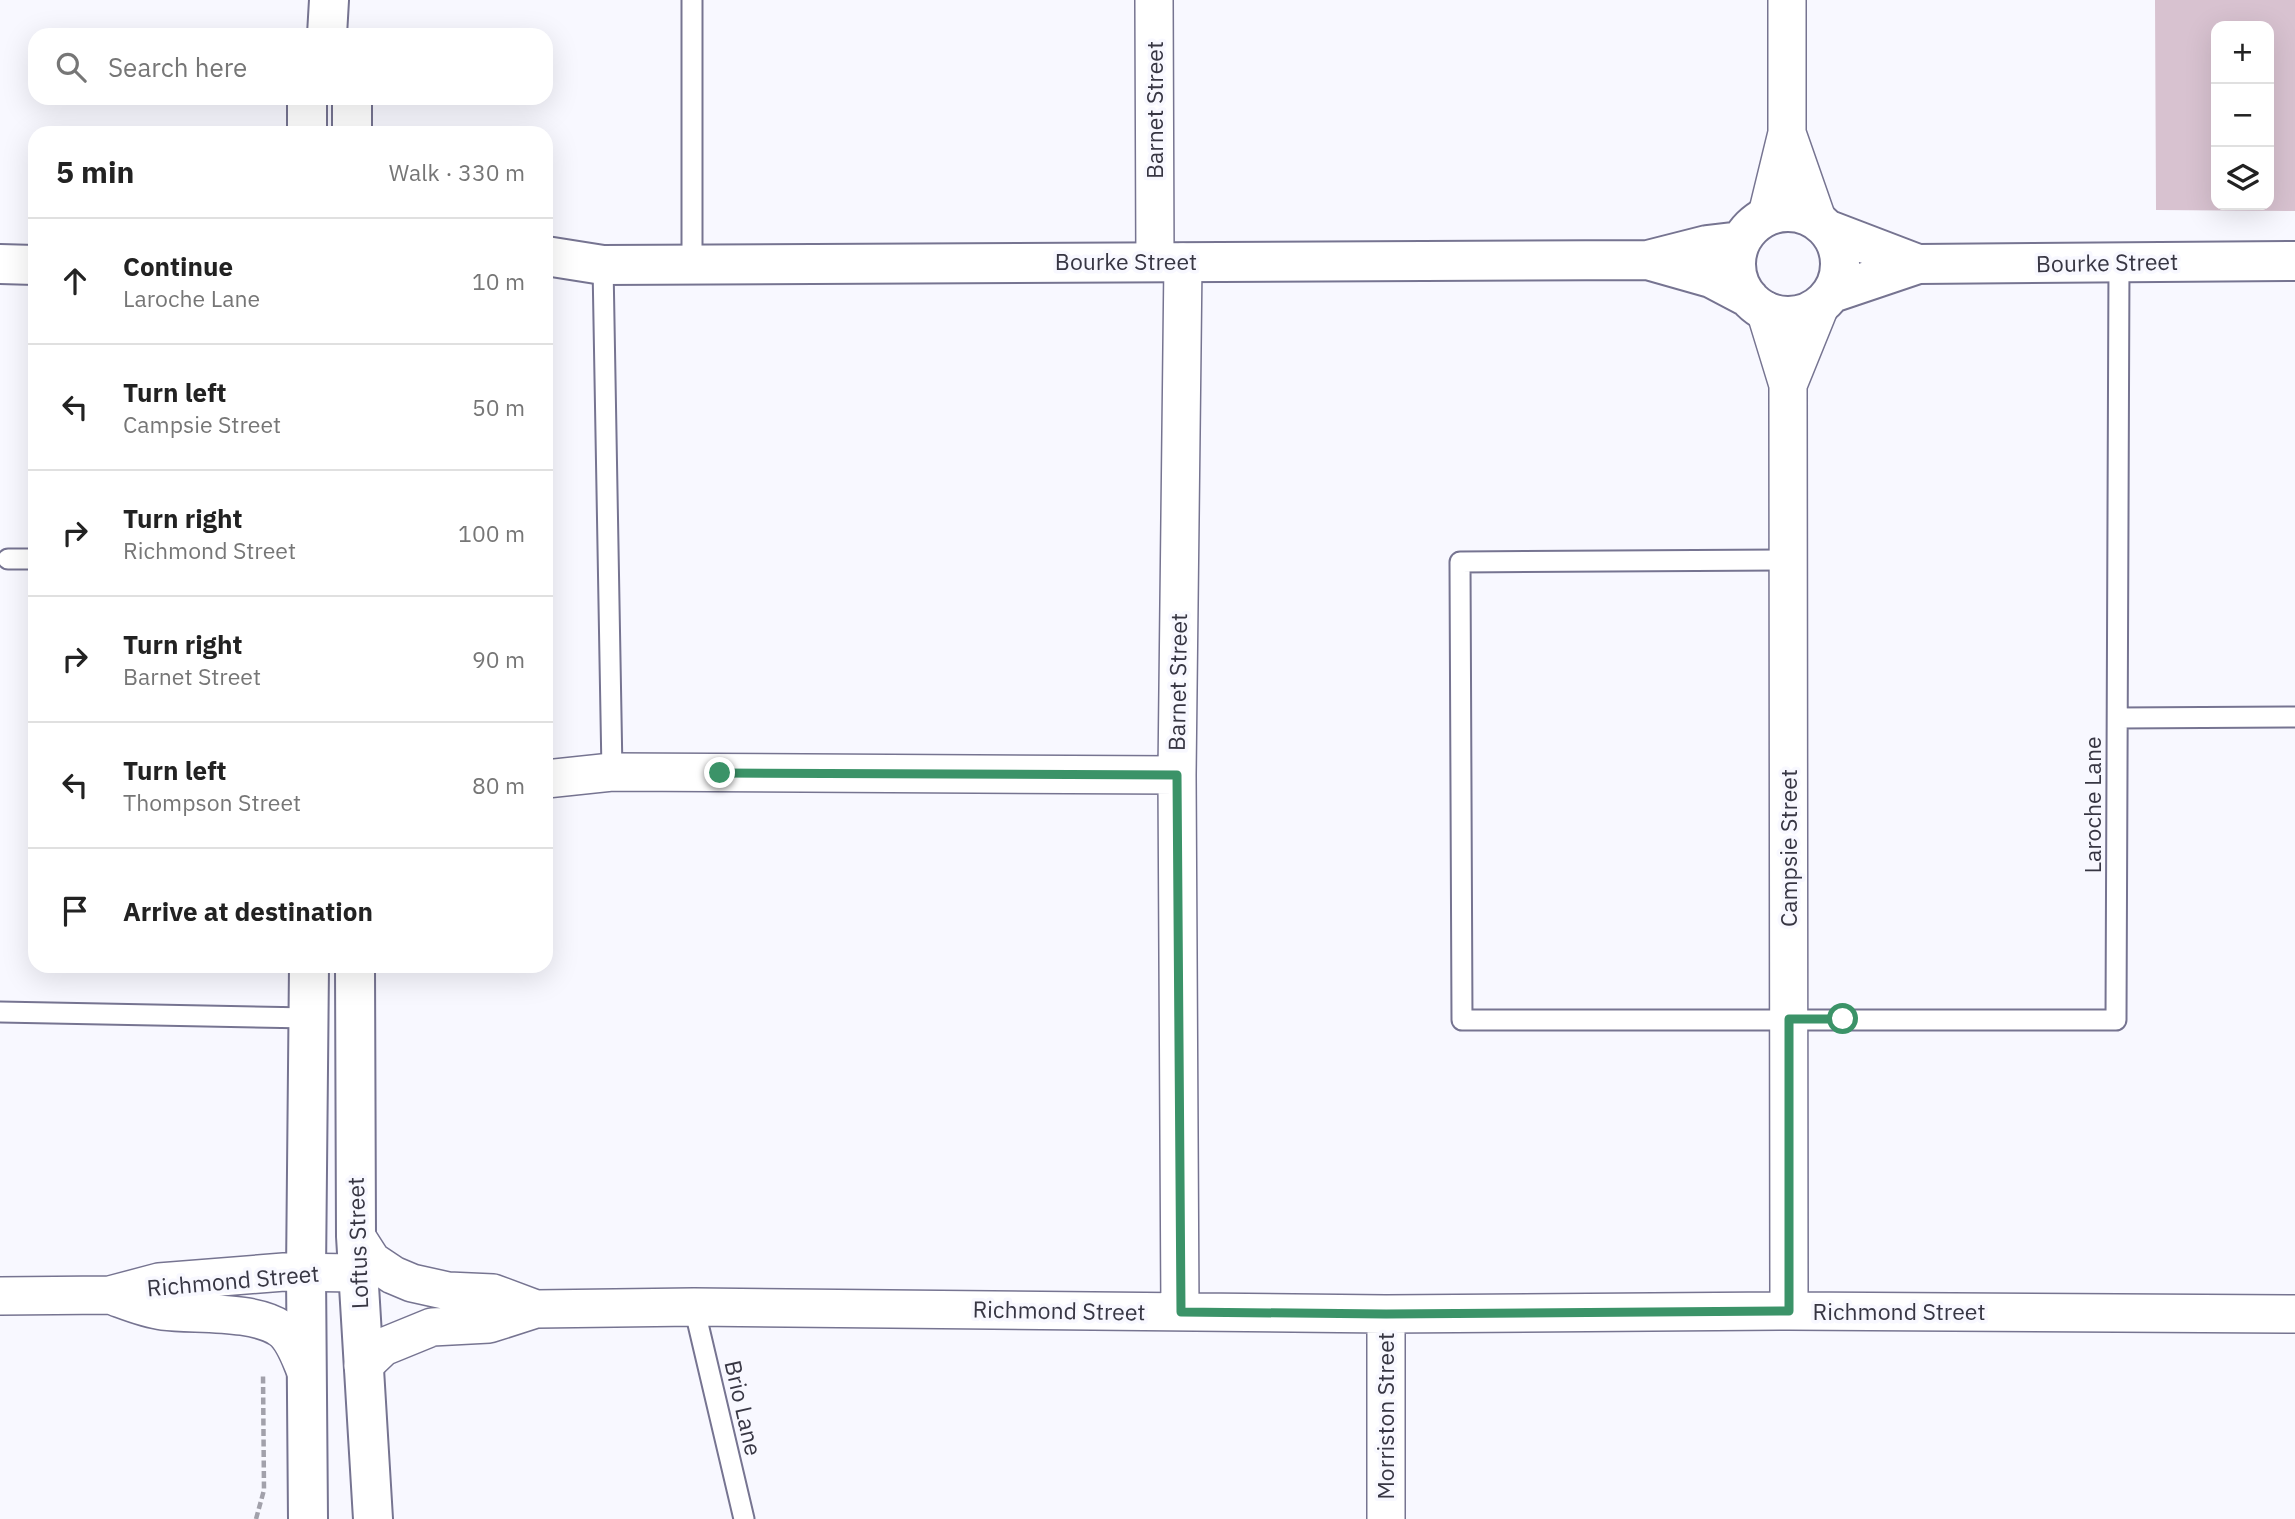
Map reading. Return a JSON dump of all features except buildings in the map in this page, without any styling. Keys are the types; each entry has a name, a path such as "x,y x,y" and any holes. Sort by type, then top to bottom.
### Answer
{"street":[{"path":"328,28 329,0"},
{"name":"Barnet Street","path":"1154,0 1169,262 1177,775 1181,1312"},
{"path":"1768,215 1787,133 1787,0"},
{"path":"307,105 307,126"},
{"path":"352,105 352,126"},
{"path":"1787,133 1823,224 1838,244 1842,261 1839,278 1826,300 1793,316 1757,304 1741,285 1736,271 1736,256 1741,241 1756,222 1768,215 1784,211 1801,212 1823,224"},
{"name":"Bourke Street","path":"1823,224 1918,264"},
{"name":"Bourke Street","path":"553,257 603,265 1648,260 1707,245 1741,241"},
{"name":"Bourke Street","path":"1648,260 1711,278 1757,304"},
{"name":"Bourke Street","path":"1826,300 1918,264 2295,261"},
{"path":"0,264 28,265"},
{"name":"Bourke Street","path":"553,273 603,265"},
{"name":"Campsie Street","path":"1788,385 1826,300"},
{"name":"Campsie Street","path":"1757,304 1788,385 1789,1311"},
{"path":"553,778 612,772 1177,775"},
{"path":"308,1519 306,1273 309,973"},
{"name":"Loftus Street","path":"355,973 356,1255 373,1519"},
{"name":"Richmond Street","path":"0,1296 110,1296 159,1282 284,1272 306,1273 356,1255 412,1283 448,1291 493,1293 536,1309"},
{"name":"Richmond Street","path":"110,1296 159,1311 266,1322 283,1330 296,1349 306,1372"},
{"name":"Richmond Street","path":"363,1366 383,1348 432,1327 489,1324 536,1309 694,1307 1386,1314 1789,1311 2295,1314"},
{"name":"Morriston Street","path":"1385,1519 1386,1314"}],"lane":[{"path":"692,0 692,265"},
{"name":"Laroche Lane","path":"1789,1019 2116,1020 2119,263"},
{"path":"603,265 612,772"},
{"path":"8,559 28,559"},
{"path":"1788,561 1460,562 1462,1020 1789,1019"},
{"path":"2118,718 2295,717"},
{"path":"0,1012 309,1018"},
{"name":"Brio Lane","path":"694,1307 744,1519"}],"path":[{"path":"256,1519 264,1490 263,1363"}],"shaded area":[{"path":"2155,0 2295,0 2295,211 2156,210"}],"route":[{"path":"720,773 1177,775 1181,1312 1386,1314 1789,1311 1789,1019 1843,1019"}]}
